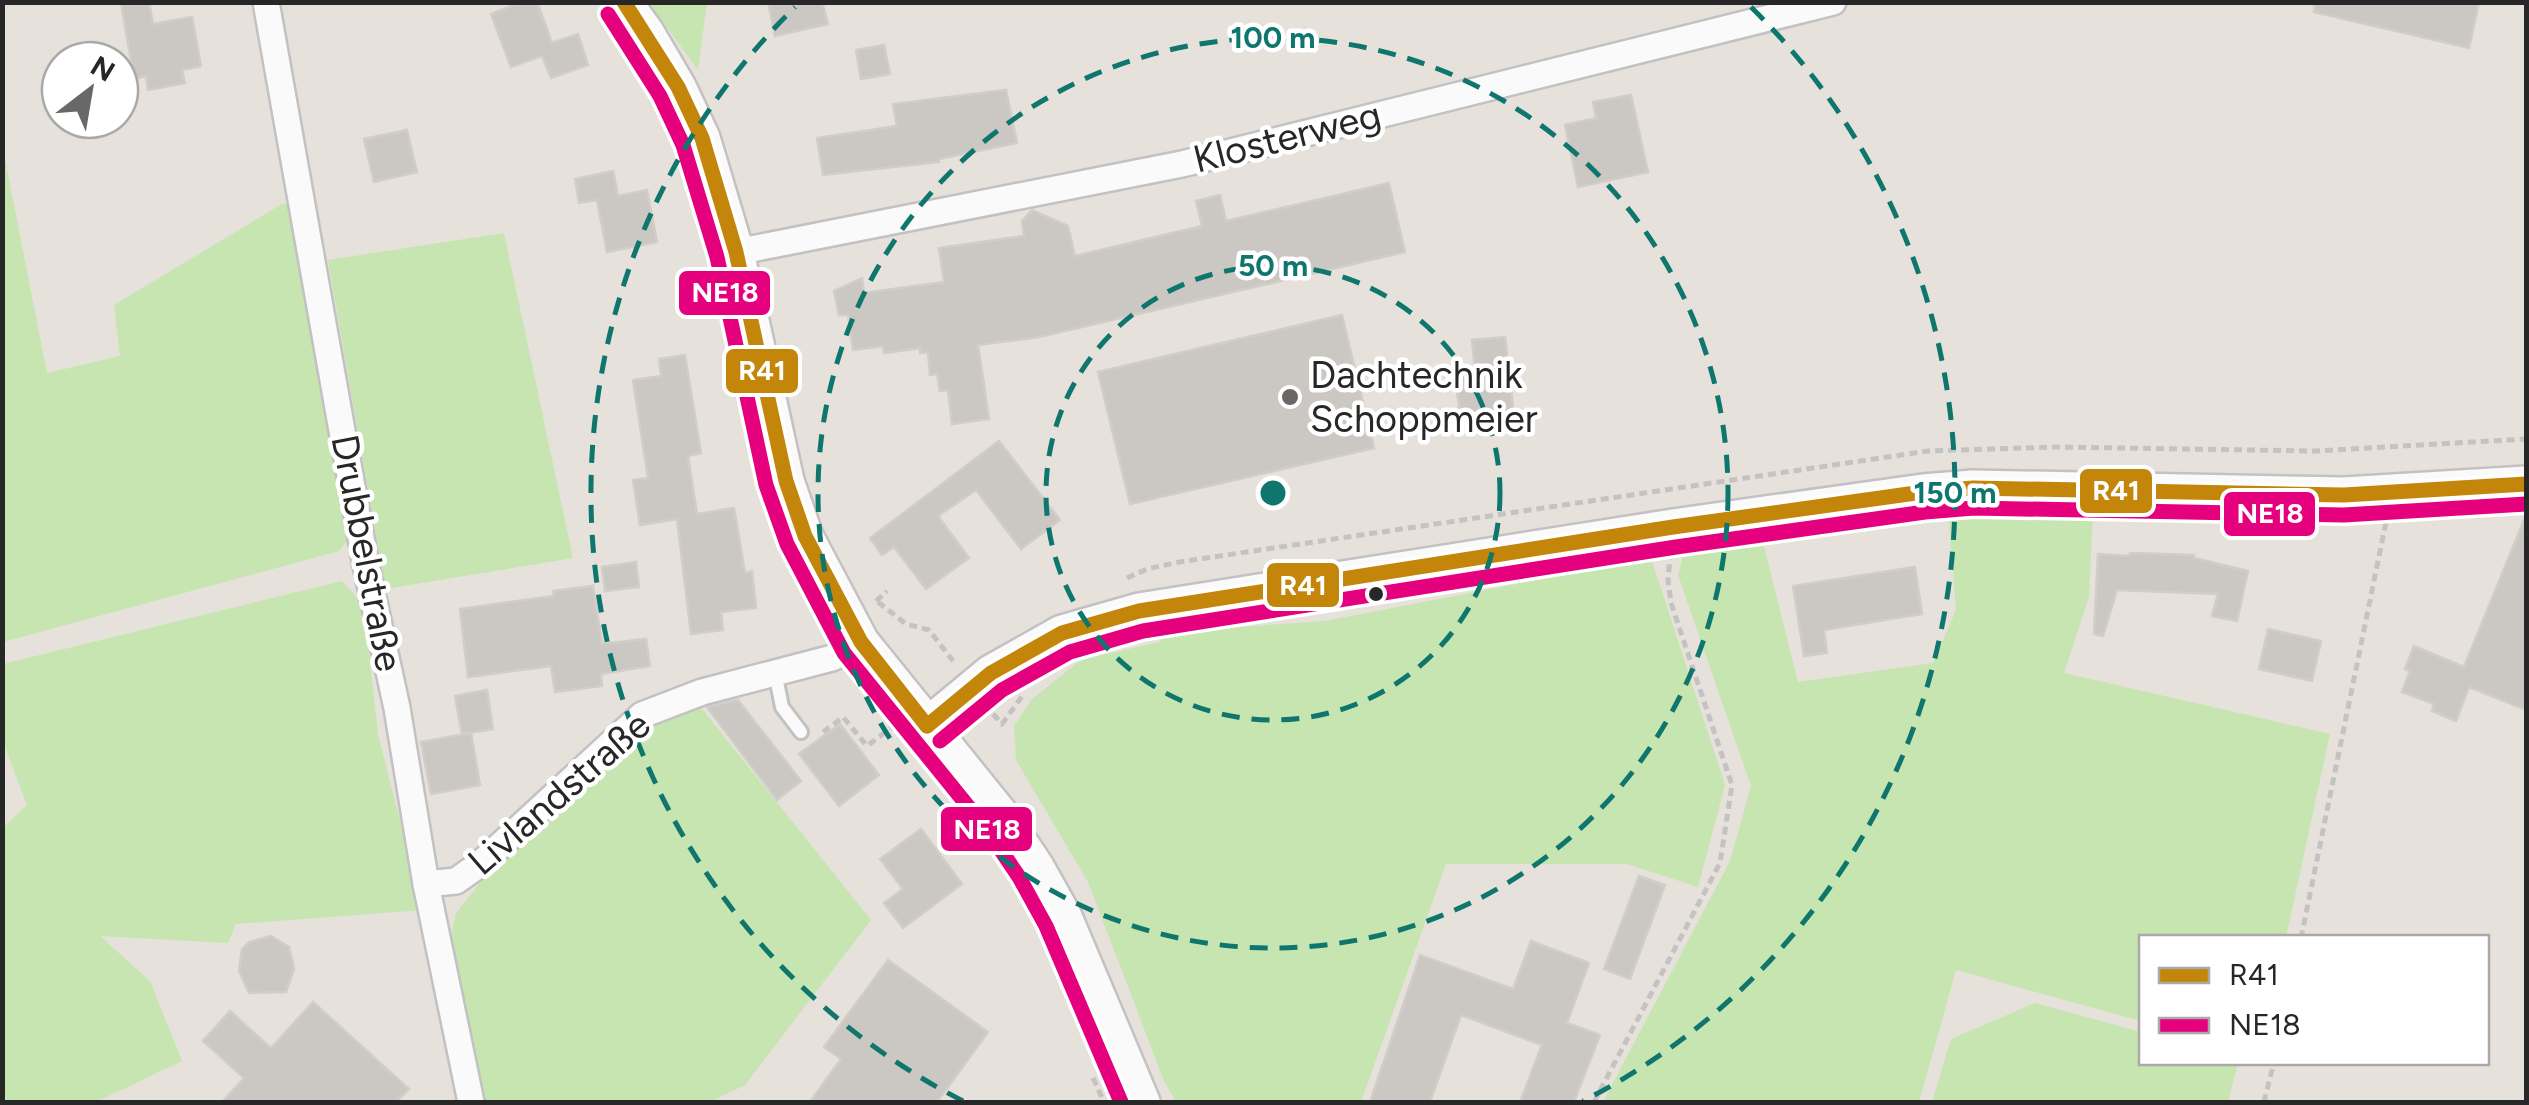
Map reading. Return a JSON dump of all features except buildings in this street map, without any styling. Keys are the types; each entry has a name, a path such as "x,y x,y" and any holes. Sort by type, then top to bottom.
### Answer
{"main road":[{"path":"624,2 671,74 702,138 736,252 795,509 805,536 861,642 912,724 1004,819 1036,866 1064,917 1142,1102"},
{"path":"912,724 1062,632 1139,611 1673,527 1973,488 2388,494 2526,484"}],"street":[{"name":"Drubbelstraße","path":"266,2 366,566 397,708 426,884 471,1102"},
{"name":"Klosterweg","path":"736,252 1182,164 1833,2"},
{"name":"Livlandstraße","path":"426,884 456,880 480,864 642,715 670,702 832,658 861,642"}],"lane":[{"path":"775,672 782,707 801,732"}],"path":[{"path":"2302,935 2387,516 2388,494"},
{"path":"1594,1102 1720,863 1732,784 1671,603 1668,580 1673,527"},
{"path":"880,596 887,591"},
{"path":"801,732 809,743 843,717 866,746 912,724"},
{"path":"2264,1102 2273,1065"},
{"path":"1092,1074 1104,1102"}],"green space":[{"path":"649,3 707,3 698,70"},
{"path":"2,144 47,373 120,356 114,305 291,202 347,515 348,540 339,551 3,642"},
{"path":"504,233 573,558 385,589 328,260"},
{"path":"2028,507 2093,512 2089,597 2064,673 2330,734 2286,935 2139,935 2139,1020 1956,970 1919,1102 1603,1102 1730,861 1751,786 1678,575 1685,549 1763,542 1798,682 1933,663 1956,610 1948,508"},
{"path":"1651,558 1725,785 1698,887 1627,864 1446,864 1361,1102 1176,1102 1164,1081 1088,882 1016,760 1014,726 1032,699 1081,660 1159,642 1166,632 1325,621"},
{"path":"342,581 364,605 378,735 423,910 236,924 228,943 100,936 150,981 182,1061 96,1102 3,1102 3,828 27,805 3,742 3,664"},
{"path":"699,705 871,920 745,1085 710,1102 482,1102 451,935 456,913 484,878 637,733"},
{"path":"2035,1003 2139,1031 2139,1065 2237,1065 2228,1102 1932,1102 1951,1039"}],"transit line":[{"name":"R41","path":"624,2 678,87 702,138 736,252 786,481 805,536 861,642 927,726"},
{"name":"NE18","path":"608,14 660,96 683,145 717,257 766,485 787,544 844,653 988,831 1019,877 1046,926 1121,1102"},
{"name":"R41","path":"927,726 991,673 1062,633 1139,611 1673,527 1973,488 2344,495 2526,484"},
{"name":"NE18","path":"940,741 1002,690 1070,652 1143,631 1676,547 1974,508 2344,515 2526,504"}],"place":[{"name":"Dachtechnik Schoppmeier","path":"1290,397"}]}
